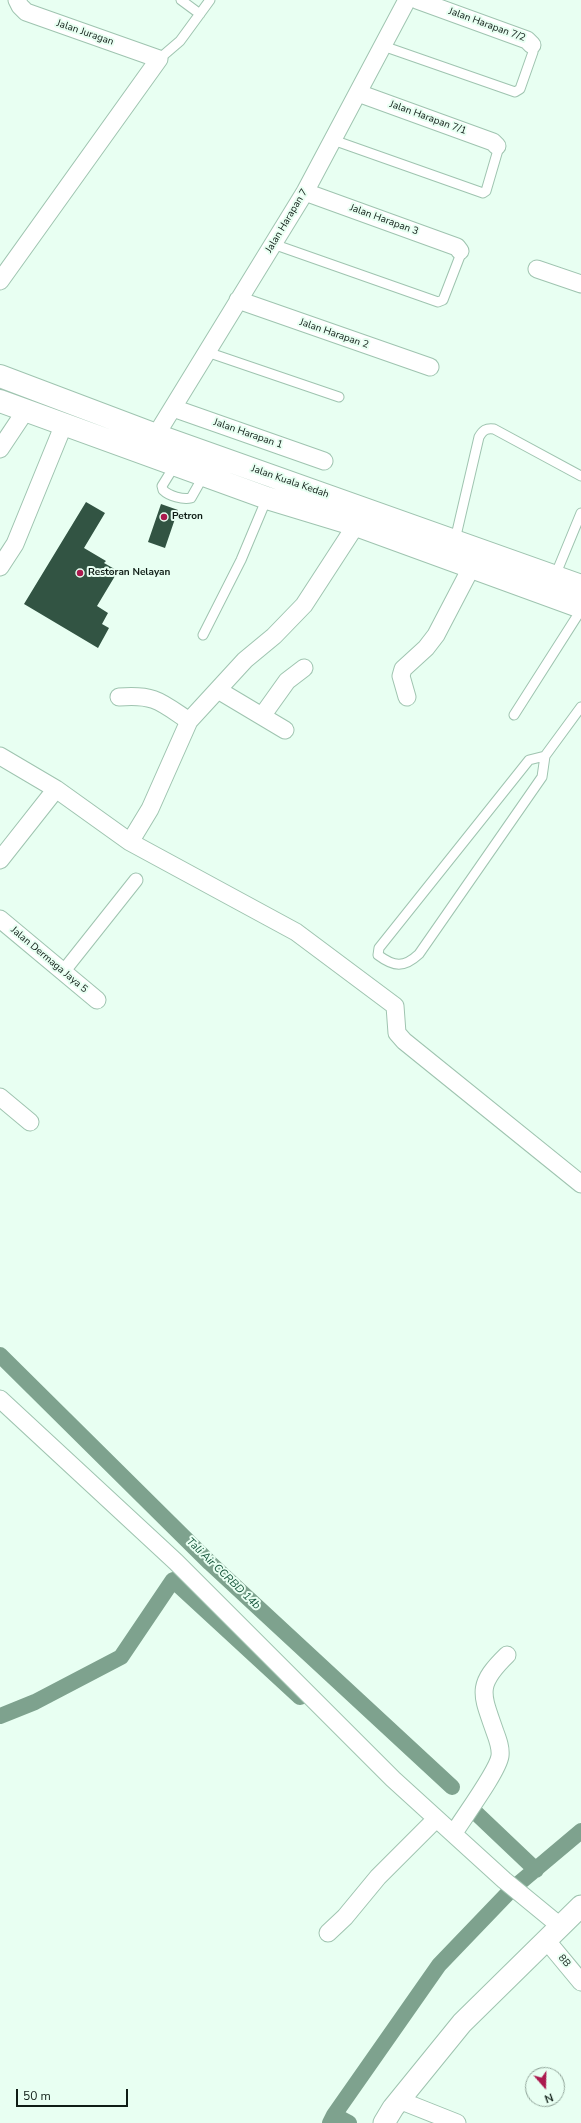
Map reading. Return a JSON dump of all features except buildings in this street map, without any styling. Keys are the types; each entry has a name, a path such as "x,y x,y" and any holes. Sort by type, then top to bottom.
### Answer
{"main road":[{"name":"Jalan Kuala Kedah","path":"0,376 156,435 581,586"},
{"name":"Jalan Kuala Kedah","path":"0,401 267,498 356,526 581,609"},
{"path":"258,471 267,481 267,498"}],"street":[{"name":"Jalan Juragan","path":"18,0 20,6 26,12 159,59"},
{"name":"Jalan Harapan 7","path":"156,435 305,192 407,0"},
{"name":"Jalan Harapan 7/2","path":"416,0 528,40 532,45"},
{"path":"0,281 159,59"},
{"name":"Jalan Harapan 7/1","path":"358,93 493,142 497,146"},
{"name":"Jalan Harapan 3","path":"305,192 457,246 460,250"},
{"path":"536,269 581,284"},
{"name":"Jalan Harapan 2","path":"238,300 430,367"},
{"name":"Jalan Harapan 1","path":"173,408 324,461"},
{"path":"0,450 26,410"},
{"path":"0,567 18,537 64,424"},
{"path":"130,842 150,809 189,721 245,660 274,636 304,605 356,526"},
{"path":"407,697 402,676 403,668 426,648 436,635 471,568"},
{"path":"262,716 287,680 304,668"},
{"path":"218,690 285,730"},
{"path":"119,697 151,697 159,700 189,721"},
{"path":"0,756 56,789 130,842 296,932 390,1001 397,1010 396,1028 400,1038 581,1184"},
{"path":"0,860 56,789"},
{"path":"63,972 136,880"},
{"name":"Jalan Dermaga Jaya 5","path":"0,919 97,1000"},
{"path":"0,1097 30,1122"},
{"name":"8B","path":"0,1399 176,1562 387,1773 436,1819 454,1832 504,1880 532,1904 553,1933 581,1982"},
{"path":"454,1832 500,1759 499,1744 487,1705 484,1687 488,1674 506,1655"},
{"path":"328,1933 344,1917 383,1871 436,1819"},
{"path":"458,2123 392,2110 462,2023 581,1906"}],"lane":[{"path":"181,0 200,14"},
{"path":"159,59 180,41 210,0"},
{"path":"383,46 515,92 520,89 533,52 532,45"},
{"path":"333,140 483,193 486,191 498,150 497,146"},
{"path":"273,244 438,302 443,300 460,256 460,250"},
{"path":"207,352 339,397"},
{"path":"455,540 479,437 482,431 487,428 494,429 581,476"},
{"path":"175,465 162,486 166,493 187,499 191,498 204,475"},
{"path":"203,635 241,560 267,498"},
{"path":"555,576 581,513"},
{"path":"514,715 581,609"},
{"path":"545,756 529,760 379,948 378,955 386,961 402,965 410,962 419,954 542,777 545,756 581,707"}],"waterway":[{"name":"Tali Air CCRBD 14b","path":"0,1355 210,1563 452,1787"},
{"path":"0,1716 35,1702 121,1657 173,1580 300,1697"},
{"name":"Tali Air CCRBD 14b","path":"476,1813 536,1870"},
{"path":"334,2115 439,1965 511,1890 581,1831"},
{"path":"330,2123 334,2115 349,2123"}],"place":[{"name":"Petron","path":"164,517"},
{"name":"Restoran Nelayan","path":"80,573"}]}
